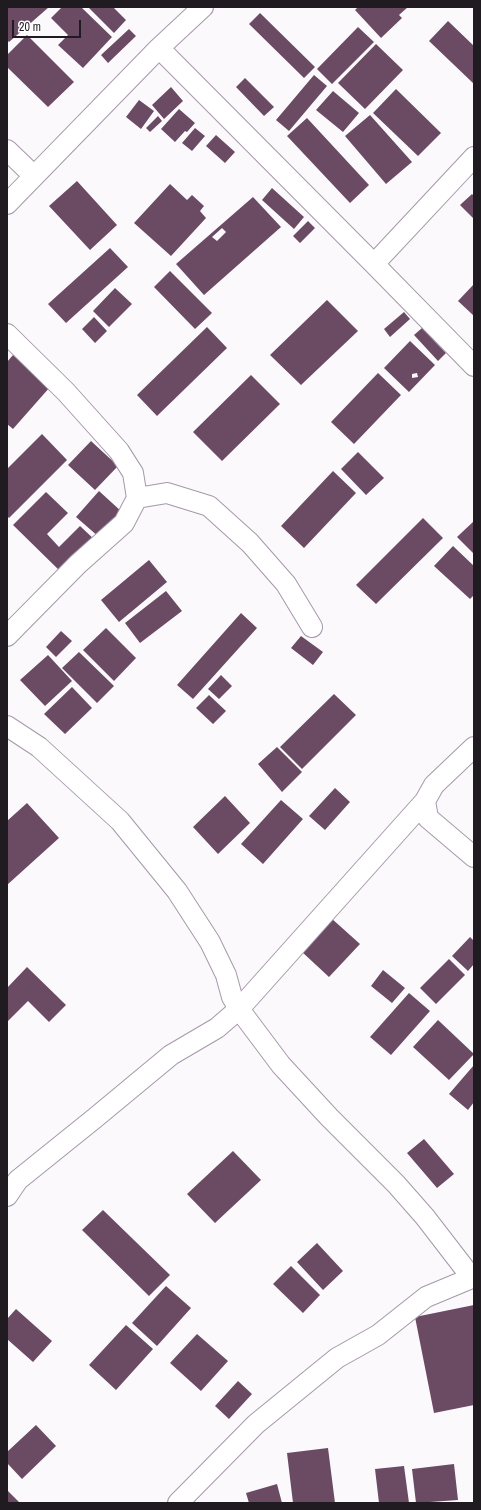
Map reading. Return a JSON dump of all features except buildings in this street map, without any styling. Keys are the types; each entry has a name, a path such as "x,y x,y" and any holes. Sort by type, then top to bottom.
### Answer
{"street":[{"path":"7,204 159,48 203,7"},
{"path":"159,48 474,366"},
{"path":"7,150 34,176"},
{"path":"374,264 474,158"},
{"path":"7,334 66,392 119,451 133,473 137,498 124,523 78,564 7,636"},
{"path":"137,498 167,494 209,506 250,543 286,584 312,627"},
{"path":"7,726 39,746 120,821 177,891 210,942 226,975 232,997 239,1009 281,1066 329,1117 396,1184 425,1217 473,1278 426,1297 378,1335 337,1358 256,1424 178,1503"},
{"path":"7,1196 12,1174 95,1118 172,1055 217,1028 239,1009 425,801 434,785 474,747"},
{"path":"425,801 428,818 474,856"}]}
